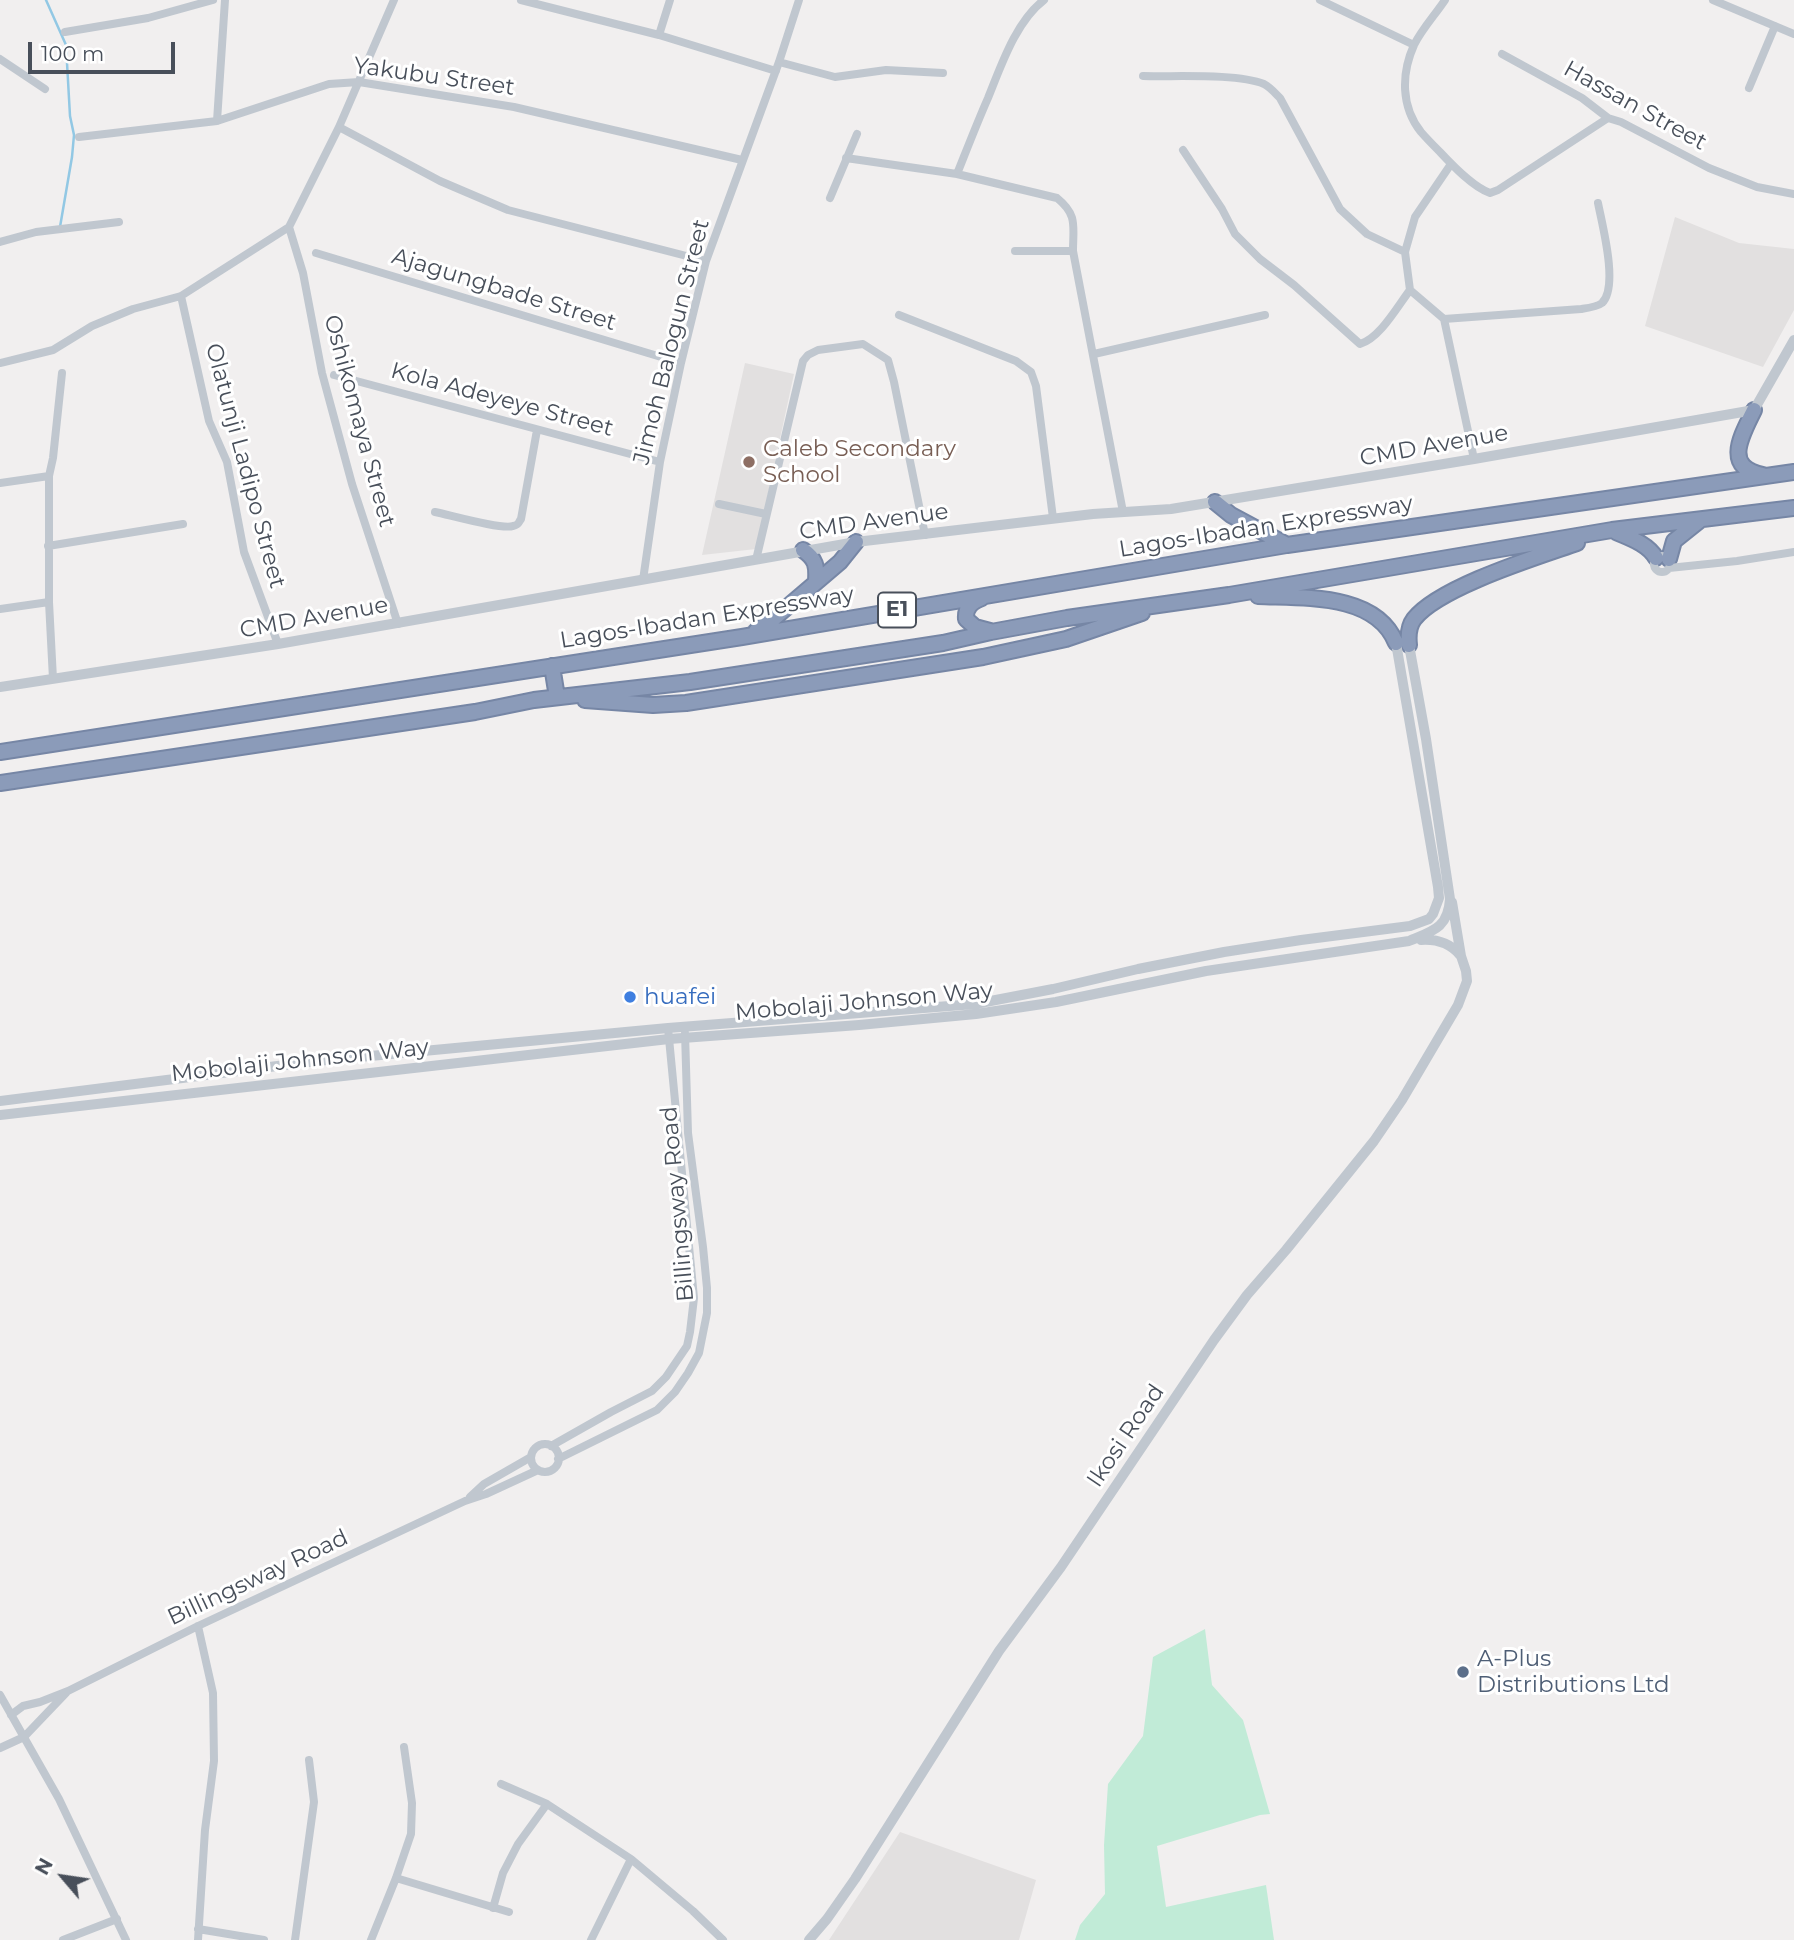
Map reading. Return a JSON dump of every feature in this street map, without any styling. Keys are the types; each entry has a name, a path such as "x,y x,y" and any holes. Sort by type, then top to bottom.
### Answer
{"highway":[{"path":"1754,410 1741,440 1739,461 1752,473 1768,476"},
{"name":"Lagos-Ibadan Expressway","path":"0,752 741,636 1287,545 1794,472"},
{"path":"1215,502 1231,515 1287,545"},
{"name":"E1","path":"0,783 448,716 557,697 690,682 943,643 1067,618 1229,595 1612,530 1794,508"},
{"path":"1229,595 1317,599 1345,604 1368,611 1383,622 1402,644 1408,637 1413,620 1434,602 1494,573 1612,530 1633,538 1664,562 1674,541 1701,520"},
{"path":"741,636 760,629 772,620 840,562 856,542"},
{"path":"803,550 811,555 817,566 816,581"},
{"path":"991,632 970,624 966,613 974,601 1000,592"},
{"path":"574,696 583,700 616,703 686,704 983,657 1078,635 1136,616 1155,606"},
{"path":"552,666 557,697"}],"street":[{"path":"65,32 148,19 213,0"},
{"path":"216,121 225,0"},
{"path":"0,363 53,350 92,326 133,309 181,296 289,228 339,127 394,0"},
{"path":"521,0 777,67 835,77 886,70 943,73"},
{"path":"659,35 670,0"},
{"name":"Jimoh Balogun Street","path":"643,579 660,461 706,261 799,0"},
{"path":"957,174 1003,60 1030,15 1044,0"},
{"path":"1320,0 1415,45"},
{"path":"1445,0 1415,45 1406,70 1404,97 1410,115 1421,132 1451,164 1483,190 1490,193 1498,190 1608,118"},
{"path":"1719,1 1794,34"},
{"path":"1749,88 1775,26"},
{"name":"Hassan Street","path":"1502,54 1582,98 1608,118 1621,122 1709,168 1757,187 1794,194"},
{"path":"0,59 45,89"},
{"path":"1143,76 1220,77 1254,80 1267,85 1280,98 1340,209 1367,234 1405,252"},
{"name":"Yakubu Street","path":"79,137 216,121 329,83 359,82 514,107 742,160"},
{"path":"339,127 440,181 508,210 706,261"},
{"path":"830,198 857,134"},
{"path":"1183,150 1222,209 1235,234 1260,259 1294,285 1360,344 1369,341 1376,334 1410,290"},
{"path":"846,158 957,174 1056,198 1068,207 1073,216 1073,251 1123,512"},
{"path":"1451,164 1415,217 1405,252 1410,290 1444,319 1474,459"},
{"path":"1444,319 1581,309 1602,303 1607,295 1611,271 1598,203"},
{"path":"0,242 36,232 119,222"},
{"name":"Oshikomaya Street","path":"289,228 303,273 322,373 352,484 398,624"},
{"path":"1015,251 1073,251"},
{"name":"Ajagungbade Street","path":"316,253 681,363"},
{"name":"Olatunji Ladipo Street","path":"181,296 209,421 227,462 244,552 278,644"},
{"path":"899,315 1016,361 1031,372 1036,386 1053,519"},
{"path":"1094,354 1265,315"},
{"path":"1754,410 1794,340"},
{"path":"756,560 803,361 818,350 863,344 888,360 925,535"},
{"path":"53,679 49,602 49,477 62,373"},
{"name":"Kola Adeyeye Street","path":"334,375 660,461"},
{"name":"CMD Avenue","path":"0,687 398,624 803,550 1053,519 1171,509 1754,410"},
{"path":"435,512 498,525 512,527 518,524 537,430"},
{"path":"0,483 49,477"},
{"path":"719,504 766,514"},
{"path":"48,546 183,524"},
{"path":"1664,562 1737,561 1794,552"},
{"path":"0,609 49,602"},
{"path":"1402,644 1426,739 1450,889 1451,908 1441,925 1431,932"},
{"path":"1402,644 1438,887 1433,914 1424,921 1440,941"},
{"path":"1437,903 1451,908"},
{"name":"Ikosi Road","path":"809,1940 855,1879 999,1651 1061,1567 1214,1340 1398,1107 1460,1000 1467,981 1451,908"},
{"name":"Mobolaji Johnson Way","path":"685,1032 975,1004 1224,952 1394,929 1424,921"},
{"name":"Mobolaji Johnson Way","path":"0,1101 317,1061 668,1033 859,1025 976,1014 1056,1002 1206,971 1409,941 1431,932"},
{"path":"1409,941 1440,941 1455,949 1461,956"},
{"name":"Billingsway Road","path":"558,1459 657,1410 675,1392 699,1353 707,1313 707,1288 688,1133 685,1032"},
{"name":"Mobolaji Johnson Way","path":"0,1115 668,1033"},
{"name":"Billingsway Road","path":"551,1446 652,1391 666,1377 687,1346 694,1298 668,1033"},
{"path":"538,1446 551,1446 557,1451 558,1459 557,1464 547,1472 538,1470 531,1457 538,1446"},
{"name":"Billingsway Road","path":"465,1501 484,1484 531,1457"},
{"name":"Billingsway Road","path":"11,1715 23,1706 68,1691 198,1626 465,1501 538,1470"},
{"path":"198,1626 213,1693 214,1761 205,1830 198,1940"},
{"name":"Billingsway Road","path":"0,1748 24,1737 68,1691"},
{"path":"0,1695 59,1799 126,1940"},
{"path":"371,1940 411,1834 412,1803 404,1747"},
{"path":"295,1940 314,1802 310,1760"},
{"path":"501,1784 547,1804 631,1859 723,1940"},
{"path":"493,1908 503,1873 518,1844 547,1804"},
{"path":"591,1940 631,1859"},
{"path":"396,1878 509,1912"},
{"path":"64,1940 117,1919"},
{"path":"198,1929 264,1940"}],"shaded area":[{"path":"1675,217 1739,243 1794,249 1794,310 1763,367 1645,326"},
{"name":"Caleb Secondary School","path":"745,363 794,374 756,549 702,555"},
{"path":"900,1832 1036,1880 1019,1940 829,1940"}],"green space":[{"path":"1205,1629 1212,1685 1243,1720 1270,1814 1157,1846 1166,1907 1266,1885 1274,1940 1075,1940 1080,1925 1105,1894 1104,1845 1108,1784 1143,1736 1153,1657"}],"waterway":[{"path":"46,0 66,45 70,116 74,135 60,227"}],"place":[{"name":"Caleb Secondary School","path":"749,462"},
{"name":"huafei","path":"630,997"},
{"name":"A-Plus Distributions Ltd","path":"1463,1672"}]}
